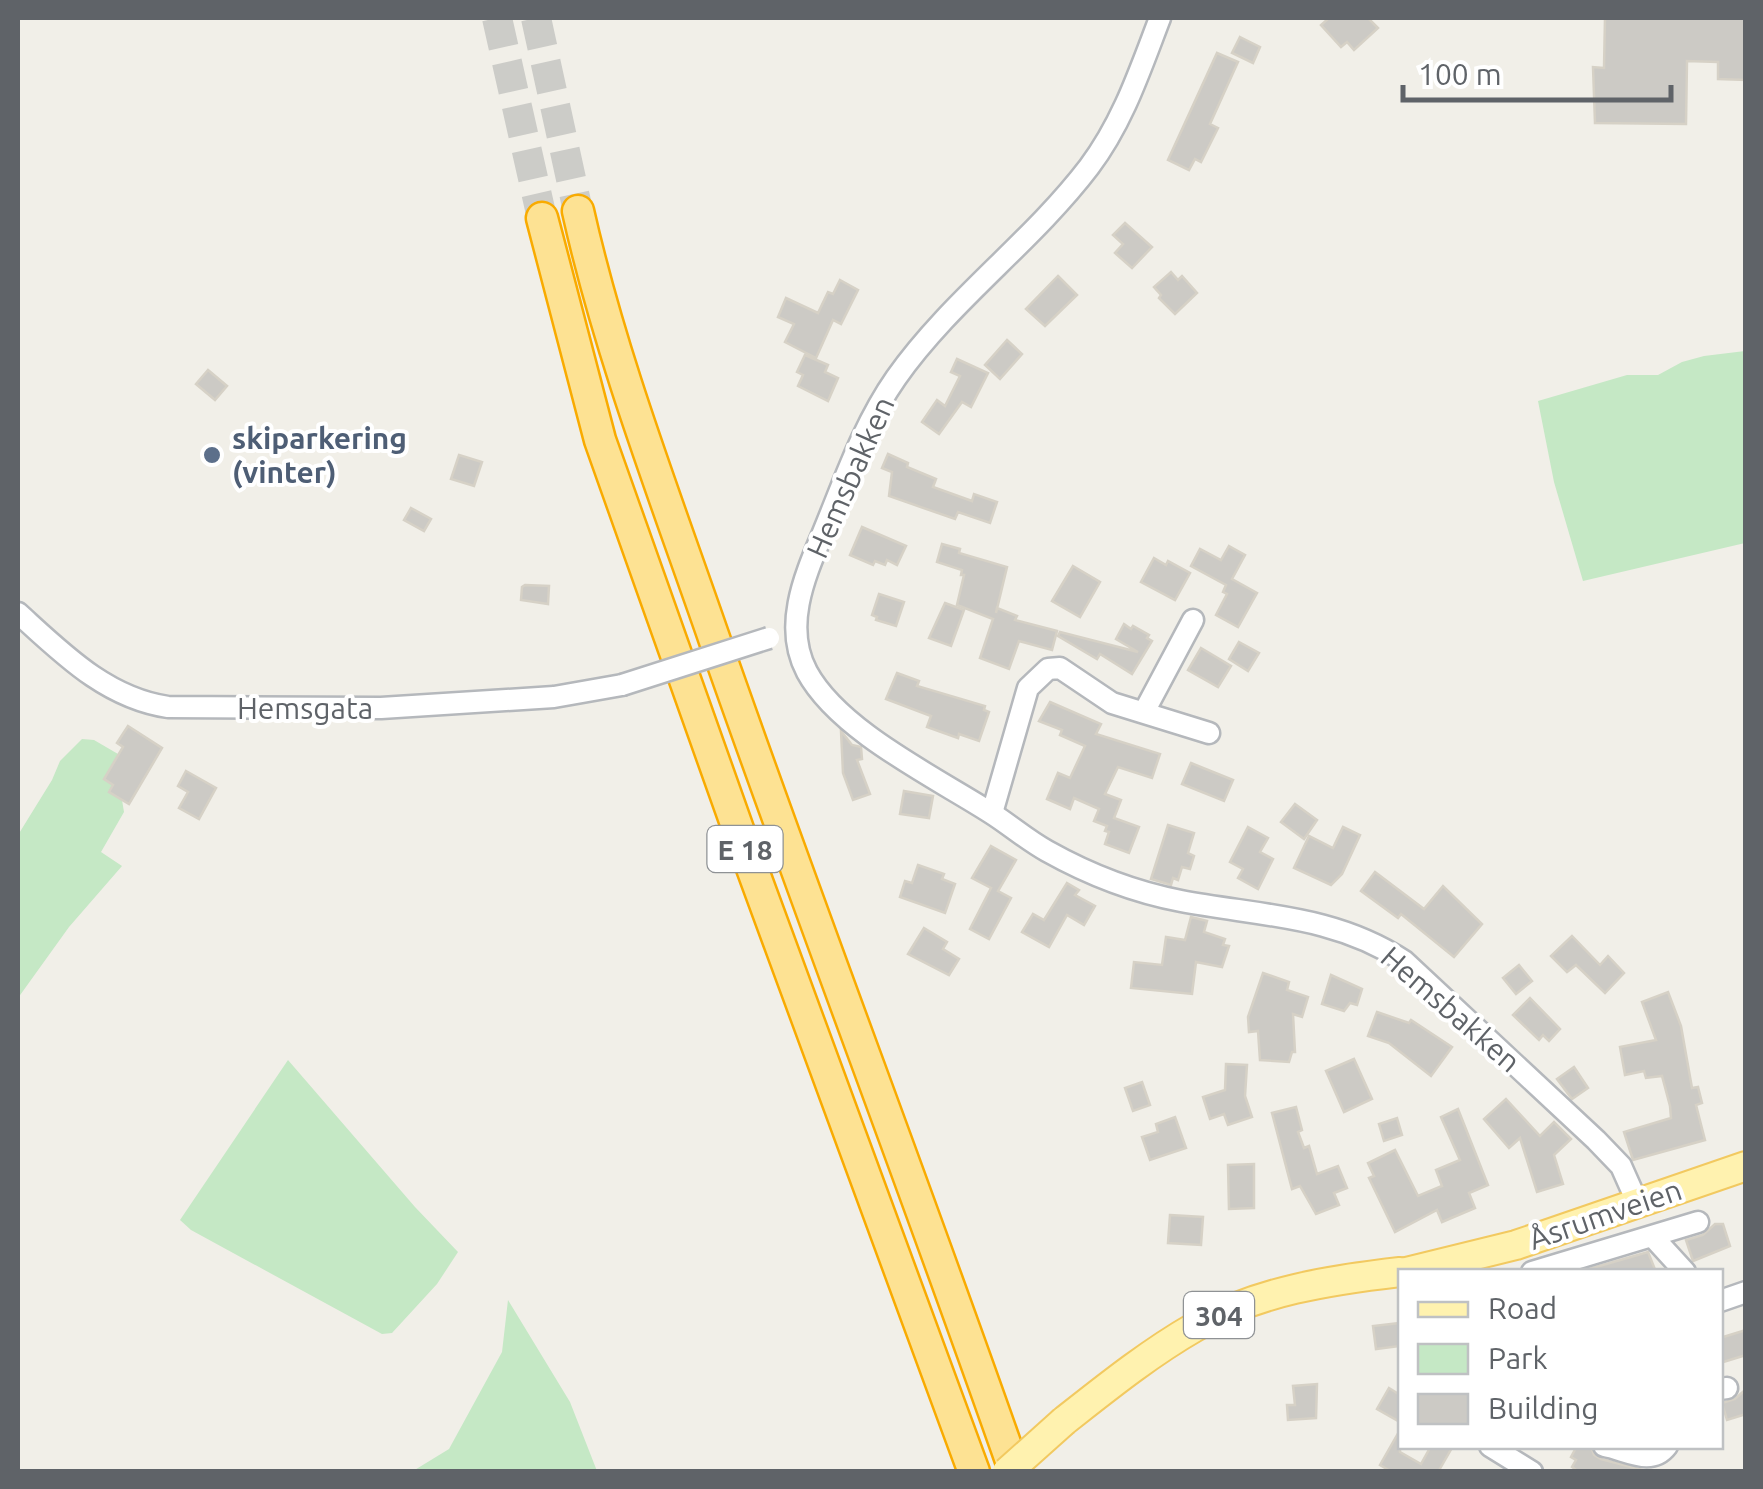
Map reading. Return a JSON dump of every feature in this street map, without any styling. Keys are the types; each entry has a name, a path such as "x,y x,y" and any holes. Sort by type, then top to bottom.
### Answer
{"highway":[{"name":"E 18","path":"578,210 602,307 653,463 1011,1472"},
{"name":"E 18","path":"542,218 600,440 738,830 974,1472"}],"main road":[{"name":"Åsrumveien","path":"1415,1269 1516,1244 1746,1166"},
{"name":"Åsrumveien","path":"1011,1472 1064,1420 1196,1326 1284,1291 1398,1273"}],"street":[{"name":"Hemsbakken","path":"1160,18 1127,104 1090,165 1030,234 929,338 882,400 810,562 798,601 795,632 799,653 808,673 834,707 944,787 1050,852 1106,879 1179,900 1334,926 1382,946 1421,975 1596,1140 1621,1166 1637,1202"},
{"name":"Hemsgata","path":"18,613 68,658 107,686 140,703 168,707 381,708 554,697 622,685 795,632"},
{"path":"1144,712 1193,620"},
{"path":"992,813 1028,688 1048,669 1060,668 1112,703 1209,733"},
{"path":"1542,1269 1698,1222"},
{"path":"1653,1237 1682,1269"},
{"path":"1495,1449 1532,1472"},
{"path":"1622,1449 1648,1459 1658,1457 1665,1449"}],"green space":[{"path":"1745,351 1745,543 1583,581 1554,482 1538,401 1627,375 1658,375 1704,356"},
{"path":"82,739 94,740 118,754 104,779 113,785 109,792 122,800 124,812 101,852 122,866 69,927 18,998 18,835 60,761"},
{"path":"288,1060 458,1252 437,1284 392,1333 382,1334 191,1230 180,1220"},
{"path":"508,1300 570,1402 597,1471 413,1471 449,1449 502,1352"}],"building":[{"path":"1329,18 1368,18 1378,28 1354,50 1347,42 1341,47 1321,25"},
{"path":"1605,18 1746,18 1746,80 1718,79 1718,62 1687,61 1686,124 1595,123 1593,67 1604,68"},
{"path":"1240,37 1260,47 1253,63 1232,53"},
{"path":"1217,53 1238,62 1210,124 1218,128 1201,162 1195,159 1189,170 1168,160"},
{"path":"1125,223 1152,247 1132,268 1115,253 1123,244 1113,235"},
{"path":"1171,272 1178,280 1182,276 1197,293 1175,314 1154,287"},
{"path":"1058,276 1077,295 1045,326 1026,309"},
{"path":"840,280 858,290 841,324 833,320 816,358 785,342 794,324 778,317 786,298 818,313 828,292 833,294"},
{"path":"1007,340 1022,354 1000,379 985,365"},
{"path":"805,355 828,365 825,372 838,378 828,401 798,386 803,375 797,372"},
{"path":"957,359 988,373 971,407 962,402 939,434 922,422 937,400 945,406 960,376 951,372"},
{"path":"208,370 227,386 215,400 196,384"},
{"path":"888,454 936,479 933,487 972,501 974,494 997,502 990,523 958,512 955,519 889,496 892,472 882,468"},
{"path":"459,455 482,462 474,486 451,479"},
{"path":"411,508 431,519 424,531 404,520"},
{"path":"862,527 906,546 897,565 887,560 885,565 875,561 873,565 850,555"},
{"path":"942,544 1007,567 997,608 1017,616 1015,620 1057,631 1052,650 1019,641 1009,669 980,658 993,619 957,605 964,575 962,570 937,562"},
{"path":"1229,546 1245,555 1232,579 1257,593 1238,627 1216,615 1227,594 1223,592 1226,585 1191,566 1200,549 1221,560"},
{"path":"1154,558 1190,573 1175,600 1141,582"},
{"path":"1073,566 1100,582 1080,617 1052,601"},
{"path":"525,585 549,586 548,604 521,600"},
{"path":"879,594 904,602 896,626 872,615"},
{"path":"945,603 964,610 951,646 929,638"},
{"path":"1124,624 1149,635 1147,638 1152,641 1132,674 1100,654 1097,659 1058,636 1060,632 1138,652 1116,639"},
{"path":"1239,642 1259,653 1248,671 1229,659"},
{"path":"1201,648 1231,666 1218,687 1188,670"},
{"path":"897,673 919,681 917,686 985,706 984,710 989,712 979,741 927,727 931,716 886,699"},
{"path":"1050,702 1101,724 1096,734 1160,754 1152,778 1118,767 1105,794 1121,800 1114,818 1139,827 1129,853 1105,844 1107,826 1094,821 1099,809 1074,798 1070,809 1047,799 1058,773 1070,778 1085,746 1060,735 1062,730 1039,721"},
{"path":"128,726 162,748 129,804 109,792 113,785 104,779 123,747 117,743"},
{"path":"841,731 852,745 861,747 862,759 857,760 870,794 853,800 843,773"},
{"path":"1191,763 1233,780 1224,801 1182,784"},
{"path":"186,771 216,788 199,819 179,808 188,792 178,786"},
{"path":"904,791 933,796 929,818 900,814"},
{"path":"1295,804 1317,820 1304,839 1281,822"},
{"path":"1168,825 1194,833 1188,853 1194,856 1190,869 1182,867 1178,880 1173,878 1171,885 1151,879"},
{"path":"1248,827 1268,838 1260,852 1273,859 1258,889 1238,878 1243,869 1230,862"},
{"path":"1343,827 1360,835 1342,874 1331,885 1294,868 1309,836 1333,848"},
{"path":"991,846 1016,860 998,891 1011,898 989,939 970,929 991,888 972,878"},
{"path":"918,865 944,874 942,879 955,884 945,913 900,897 905,881 912,883"},
{"path":"1375,872 1424,909 1443,886 1482,924 1454,957 1401,914 1398,918 1361,891"},
{"path":"1067,883 1079,890 1075,895 1095,906 1084,925 1067,915 1049,947 1022,932 1033,914 1044,920"},
{"path":"1191,917 1207,921 1204,932 1225,939 1223,945 1229,946 1222,967 1196,962 1192,994 1131,988 1134,962 1162,965 1166,937 1185,940"},
{"path":"924,928 947,942 943,949 959,959 949,975 908,954"},
{"path":"1572,936 1600,965 1608,956 1624,973 1605,993 1576,965 1567,972 1551,956"},
{"path":"1519,965 1532,981 1516,994 1503,978"},
{"path":"1263,973 1289,982 1287,990 1308,997 1302,1017 1293,1014 1295,1052 1289,1062 1260,1060 1258,1031 1249,1032 1248,1017"},
{"path":"1331,975 1362,989 1357,1005 1350,1003 1344,1011 1322,1004"},
{"path":"1668,992 1681,1026 1692,1088 1698,1087 1702,1103 1696,1105 1705,1140 1633,1160 1624,1132 1671,1118 1670,1106 1662,1076 1646,1078 1644,1071 1625,1075 1620,1047 1656,1040 1642,1002"},
{"path":"1530,998 1560,1029 1549,1041 1543,1035 1539,1040 1513,1015"},
{"path":"1377,1012 1409,1023 1411,1020 1452,1047 1431,1076 1389,1043 1368,1036"},
{"path":"1354,1059 1372,1099 1344,1112 1326,1071"},
{"path":"1226,1064 1247,1065 1245,1096 1252,1117 1228,1125 1224,1114 1210,1119 1203,1097 1225,1090"},
{"path":"1574,1067 1588,1088 1572,1099 1557,1079"},
{"path":"1142,1082 1150,1105 1133,1111 1125,1088"},
{"path":"1506,1099 1540,1136 1554,1122 1571,1139 1554,1155 1563,1184 1537,1192 1520,1138 1509,1148 1484,1119"},
{"path":"1296,1107 1302,1130 1298,1132 1304,1148 1309,1146 1317,1174 1338,1166 1347,1188 1334,1193 1339,1205 1316,1214 1300,1186 1292,1189 1272,1113"},
{"path":"1458,1109 1488,1185 1469,1193 1475,1208 1442,1222 1437,1210 1395,1232 1369,1178 1374,1176 1368,1163 1395,1150 1418,1196 1442,1186 1436,1170 1460,1160 1441,1117"},
{"path":"1175,1117 1186,1148 1150,1160 1142,1137 1158,1132 1156,1124"},
{"path":"1397,1118 1402,1135 1384,1141 1379,1124"},
{"path":"1254,1164 1254,1208 1229,1209 1228,1165"},
{"path":"1170,1215 1203,1217 1201,1245 1168,1243"},
{"path":"1715,1224 1723,1224 1730,1246 1693,1261 1686,1240 1703,1235"},
{"path":"1648,1252 1655,1269 1589,1269"},
{"path":"1398,1323 1398,1346 1376,1349 1373,1326"},
{"path":"1746,1330 1746,1355 1723,1362 1723,1337"},
{"path":"1317,1384 1316,1418 1288,1420 1287,1405 1295,1405 1293,1386"},
{"path":"1389,1388 1398,1394 1398,1421 1377,1409"},
{"path":"1746,1389 1746,1414 1727,1420 1723,1403"},
{"path":"1398,1434 1400,1452 1421,1464 1429,1449 1451,1449 1438,1472 1392,1472 1380,1465"},
{"path":"1575,1449 1592,1449 1601,1459 1650,1472 1579,1472 1572,1467 1576,1460 1571,1457"}],"tunnel":[{"path":"497,18 542,218"},
{"path":"536,18 578,211"}],"place":[{"name":"skiparkering (vinter)","path":"212,455"}]}
